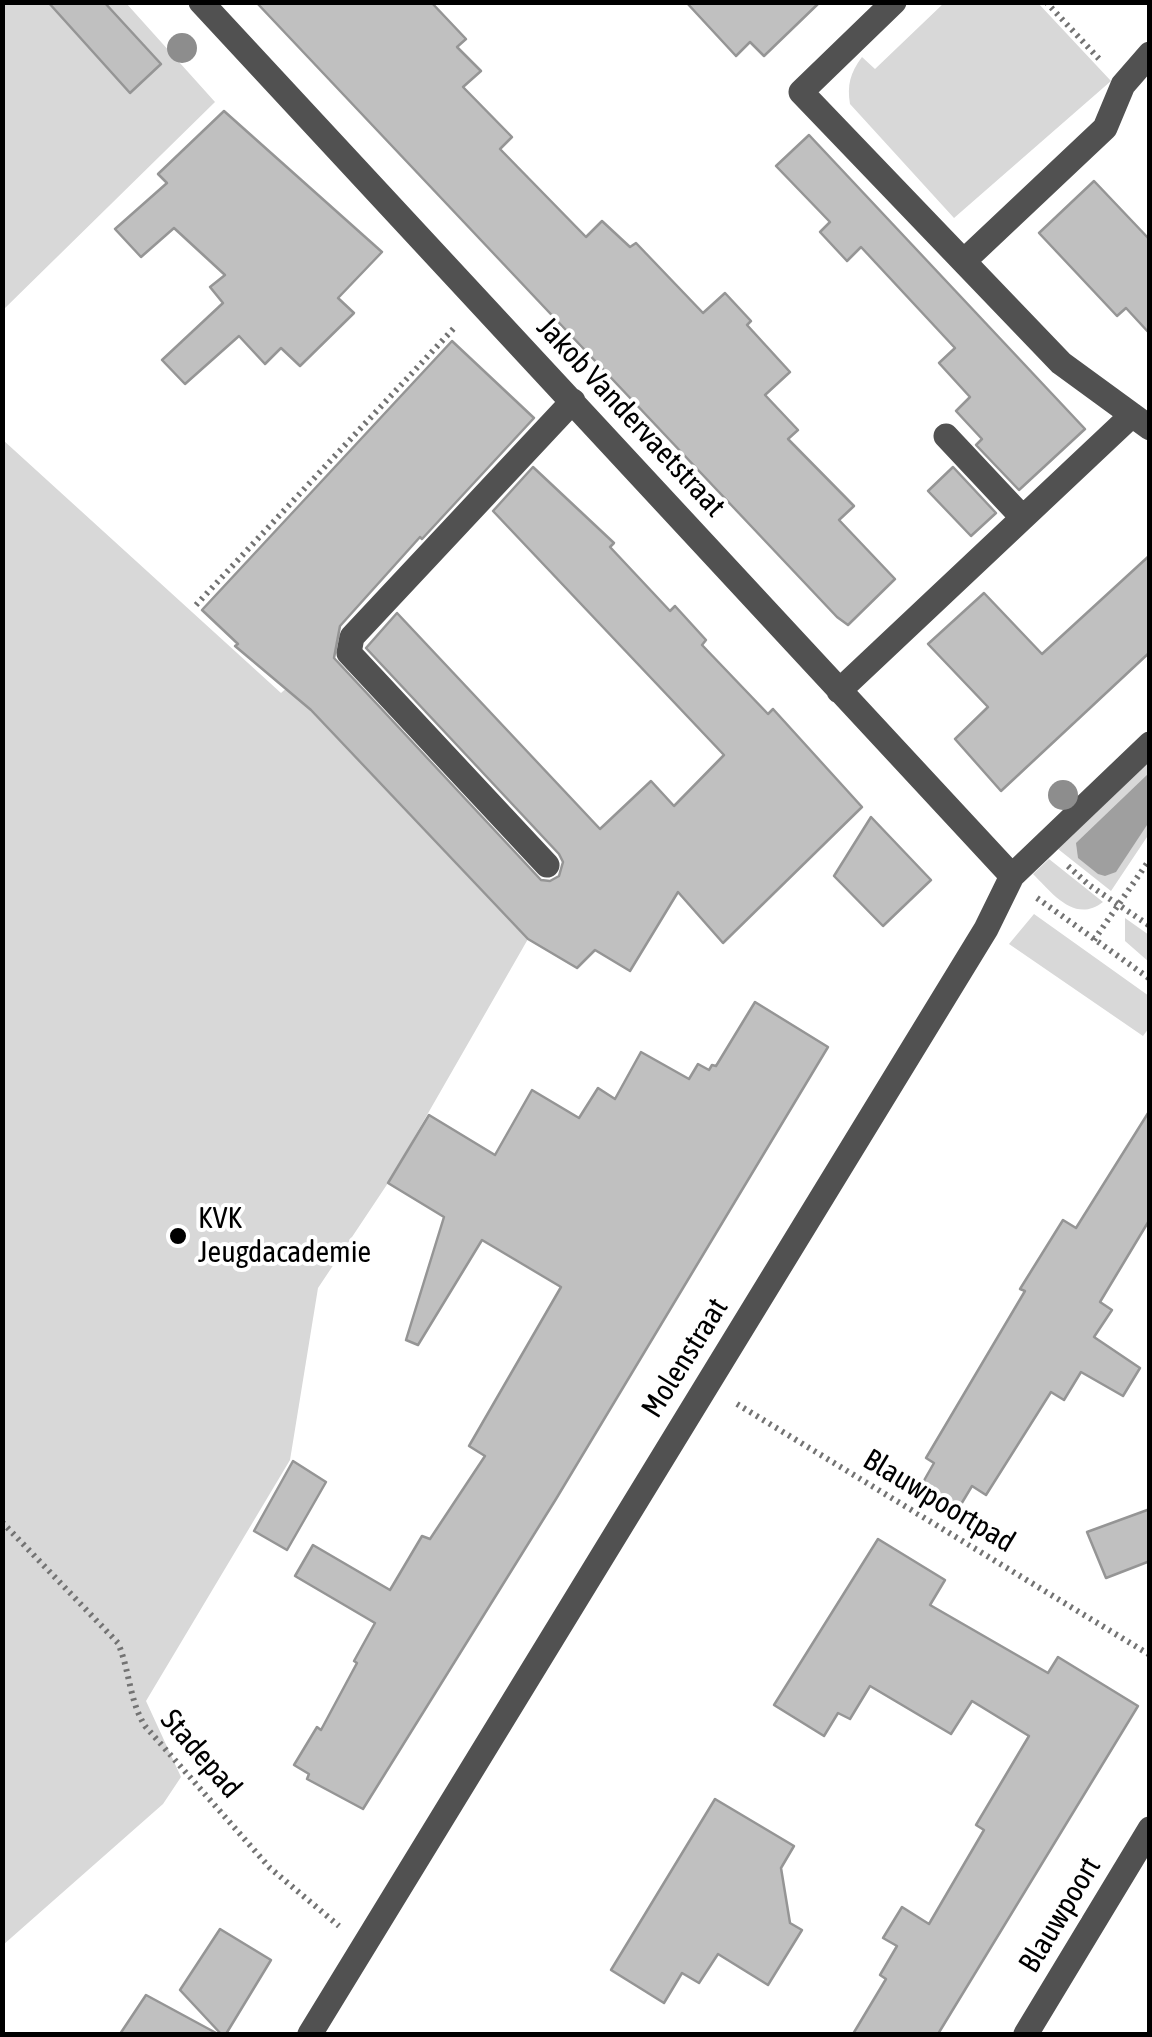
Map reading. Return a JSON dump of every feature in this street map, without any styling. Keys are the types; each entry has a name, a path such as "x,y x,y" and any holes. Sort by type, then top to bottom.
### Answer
{"street":[{"name":"Jakob Vandervaetstraat","path":"201,2 1012,876"},
{"path":"839,691 1022,517 1140,422 1061,363 801,92 894,2"},
{"path":"964,262 1106,128 1123,85 1150,54"},
{"path":"547,866 349,653 352,637 573,401"},
{"path":"946,436 1022,517"},
{"name":"Molenstraat","path":"310,2034 986,929 1012,876 1150,744"},
{"name":"Blauwpoort","path":"1026,2034 1150,1829"}],"path":[{"path":"1046,2 1123,85"},
{"path":"196,605 449,333 482,303"},
{"path":"1045,845 1089,885 1150,926"},
{"path":"1094,940 1150,859"},
{"path":"1012,876 1043,904 1150,979"},
{"name":"Blauwpoortpad","path":"706,1385 1150,1655"},
{"name":"Stadepad","path":"2,1522 118,1643 127,1664 134,1708 145,1726 270,1868 311,1906 364,1944"}],"shaded area":[{"path":"945,2 1038,3 1111,81 954,218 850,104 849,97 850,79 862,57 875,69"},
{"path":"3,3 126,3 215,102 3,310"},
{"name":"KVK Jeugdacademie","path":"3,440 281,693 289,686 528,939 388,1183 318,1288 290,1460 146,1701 181,1777 163,1804 3,1945"},
{"path":"1149,762 1149,834 1111,891 1058,849"},
{"path":"1149,773 1149,822 1116,872 1098,874 1078,858 1076,843"},
{"path":"1049,859 1103,902 1083,910 1056,897 1033,874"},
{"path":"1034,914 1149,996 1149,1028 1143,1036 1009,944"},
{"path":"1125,918 1149,935 1149,962 1125,941"}],"building":[{"path":"48,2 104,2 161,64 130,93"},
{"path":"256,2 431,2 466,39 457,47 481,71 463,87 512,137 500,149 586,237 602,221 630,247 636,243 703,313 725,293 751,321 747,325 790,372 765,395 798,430 788,439 854,506 839,520 895,579 848,625 837,617"},
{"path":"686,2 820,2 764,56 750,42 736,56"},
{"path":"224,111 382,252 338,298 354,313 300,366 281,348 265,364 239,336 185,384 162,360 223,303 210,287 225,275 174,228 141,257 115,229 167,183 158,174"},
{"path":"809,135 1085,429 1019,490 976,445 982,439 956,411 970,397 939,363 955,348 861,247 847,261 820,232 830,222 776,166"},
{"path":"1094,181 1150,240 1150,334 1126,308 1117,316 1039,233"},
{"path":"452,341 534,418 340,626 334,658 541,880 559,876 563,862 559,854 366,648 397,613 600,829 651,781 674,806 724,755 493,511 533,467 614,543 610,547 670,611 675,606 706,640 702,645 768,714 773,709 862,807 723,943 678,892 630,971 595,950 577,968 528,939 311,710 235,646 238,644 202,610"},
{"path":"953,467 996,513 971,536 928,491"},
{"path":"1150,555 1150,652 1001,791 955,739 988,707 928,644 984,593 1042,654"},
{"path":"871,817 931,880 883,926 834,876"},
{"path":"755,1002 828,1047 556,1499 363,1809 307,1779 309,1774 294,1765 317,1727 321,1730 375,1623 295,1576 313,1545 390,1590 422,1536 430,1539 485,1456 469,1446 561,1287 482,1240 418,1345 406,1340 444,1217 388,1183 429,1115 495,1155 532,1090 579,1118 598,1088 615,1099 641,1052 689,1079 698,1064 709,1070 716,1066"},
{"path":"1150,1110 1150,1219 1100,1302 1112,1310 1094,1337 1140,1368 1123,1396 1081,1372 1064,1400 1051,1392 986,1495 972,1486 960,1506 922,1484 934,1463 926,1458 1063,1220 1076,1228"},
{"path":"293,1461 326,1482 287,1550 254,1531"},
{"path":"1150,1509 1150,1561 1106,1578 1087,1532"},
{"path":"878,1539 945,1580 930,1605 1048,1673 1058,1657 1138,1706 938,2034 853,2034 886,1979 880,1975 897,1946 883,1938 902,1907 929,1924 984,1830 976,1825 1029,1736 972,1701 951,1734 870,1686 850,1719 838,1713 824,1736 774,1705"},
{"path":"715,1799 794,1846 781,1868 790,1923 802,1930 768,1985 718,1954 699,1983 682,1973 664,2003 611,1970"},
{"path":"220,1929 271,1960 226,2034 221,2034 180,1990"},
{"path":"146,1995 218,2034 120,2034"}],"place":[{"name":"KVK Jeugdacademie","path":"178,1236"}]}
